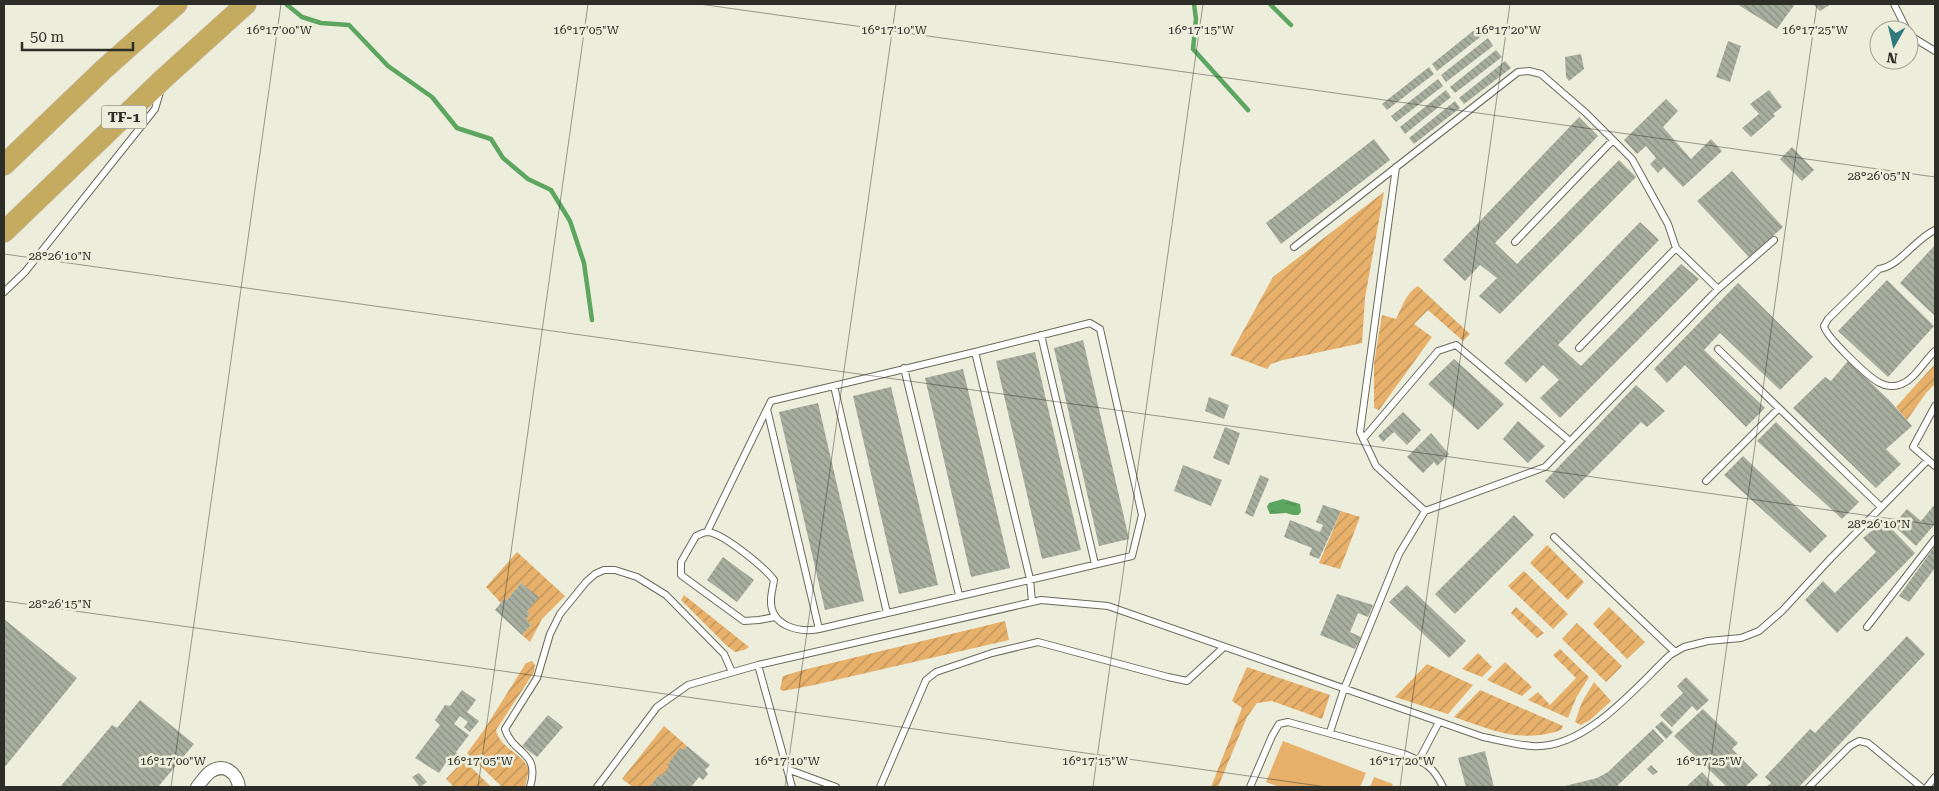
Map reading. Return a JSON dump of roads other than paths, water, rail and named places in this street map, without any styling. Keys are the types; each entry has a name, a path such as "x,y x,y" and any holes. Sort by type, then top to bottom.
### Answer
{"highway":[{"path":"4,165 103,70 177,4"},
{"name":"TF-1","path":"4,232 162,80 246,4"}],"street":[{"path":"197,787 211,771 221,768 232,772 236,776 239,787"}],"lane":[{"path":"1894,4 1902,20"},
{"path":"1919,41 1935,51"},
{"path":"1294,247 1518,72 1529,71 1541,74 1586,113 1632,159 1668,224 1676,248 1718,288"},
{"path":"4,292 25,272 155,110 162,80"},
{"path":"1515,242 1613,140"},
{"path":"1396,167 1360,432 1376,466 1425,511"},
{"path":"1935,230 1925,234 1888,268 1879,269 1824,326 1828,337 1880,384 1899,386 1935,351"},
{"path":"1330,732 1344,688 1398,554 1425,511 1545,467 1718,288 1774,240"},
{"path":"1579,348 1676,248"},
{"path":"707,532 771,401 1090,323 1100,329 1142,515 1132,556 806,632 790,628 775,616 770,602 774,580 770,576 722,537 707,532 696,536 681,562 681,575 744,621 775,616"},
{"path":"1041,335 1095,564"},
{"path":"1363,439 1438,351 1456,345 1570,441"},
{"path":"1718,349 1881,507"},
{"path":"974,352 1030,579 1032,602"},
{"path":"904,368 960,596"},
{"path":"834,386 887,613"},
{"path":"1935,406 1913,447 1935,466"},
{"path":"1706,481 1779,408"},
{"path":"767,409 819,629"},
{"path":"597,787 657,707 688,685 758,665 1041,600 1108,606 1483,737 1533,746 1556,744 1578,735 1599,722 1675,652 1684,647 1708,641 1741,638 1759,632 1782,611 1928,460"},
{"path":"1554,537 1675,652"},
{"path":"1867,627 1935,539"},
{"path":"530,787 533,768 529,758 507,738 505,729 538,678 550,634 560,614 595,574 604,570 623,572 637,577 666,595 724,654 732,672"},
{"path":"880,787 926,680 936,672 992,653 1038,642 1187,681 1224,647"},
{"path":"758,665 792,787"},
{"path":"1250,787 1272,736 1280,724 1288,722 1330,732 1404,754 1435,770 1443,787"},
{"path":"1418,760 1439,722"},
{"path":"1809,787 1850,746 1859,741 1868,743 1921,787"},
{"path":"787,769 836,787"},
{"path":"1927,787 1935,777"}],"water":[{"path":"1283,499 1300,504 1301,512 1298,515 1286,513 1270,514 1267,507 1269,503"}],"waterway":[{"path":"286,4 302,17 321,23 349,25 388,66 432,97 457,128 491,139 503,158 528,179 551,190 570,221 584,263 592,320"},
{"path":"1194,4 1196,19 1193,49 1248,110"},
{"path":"1270,4 1291,25"}]}
